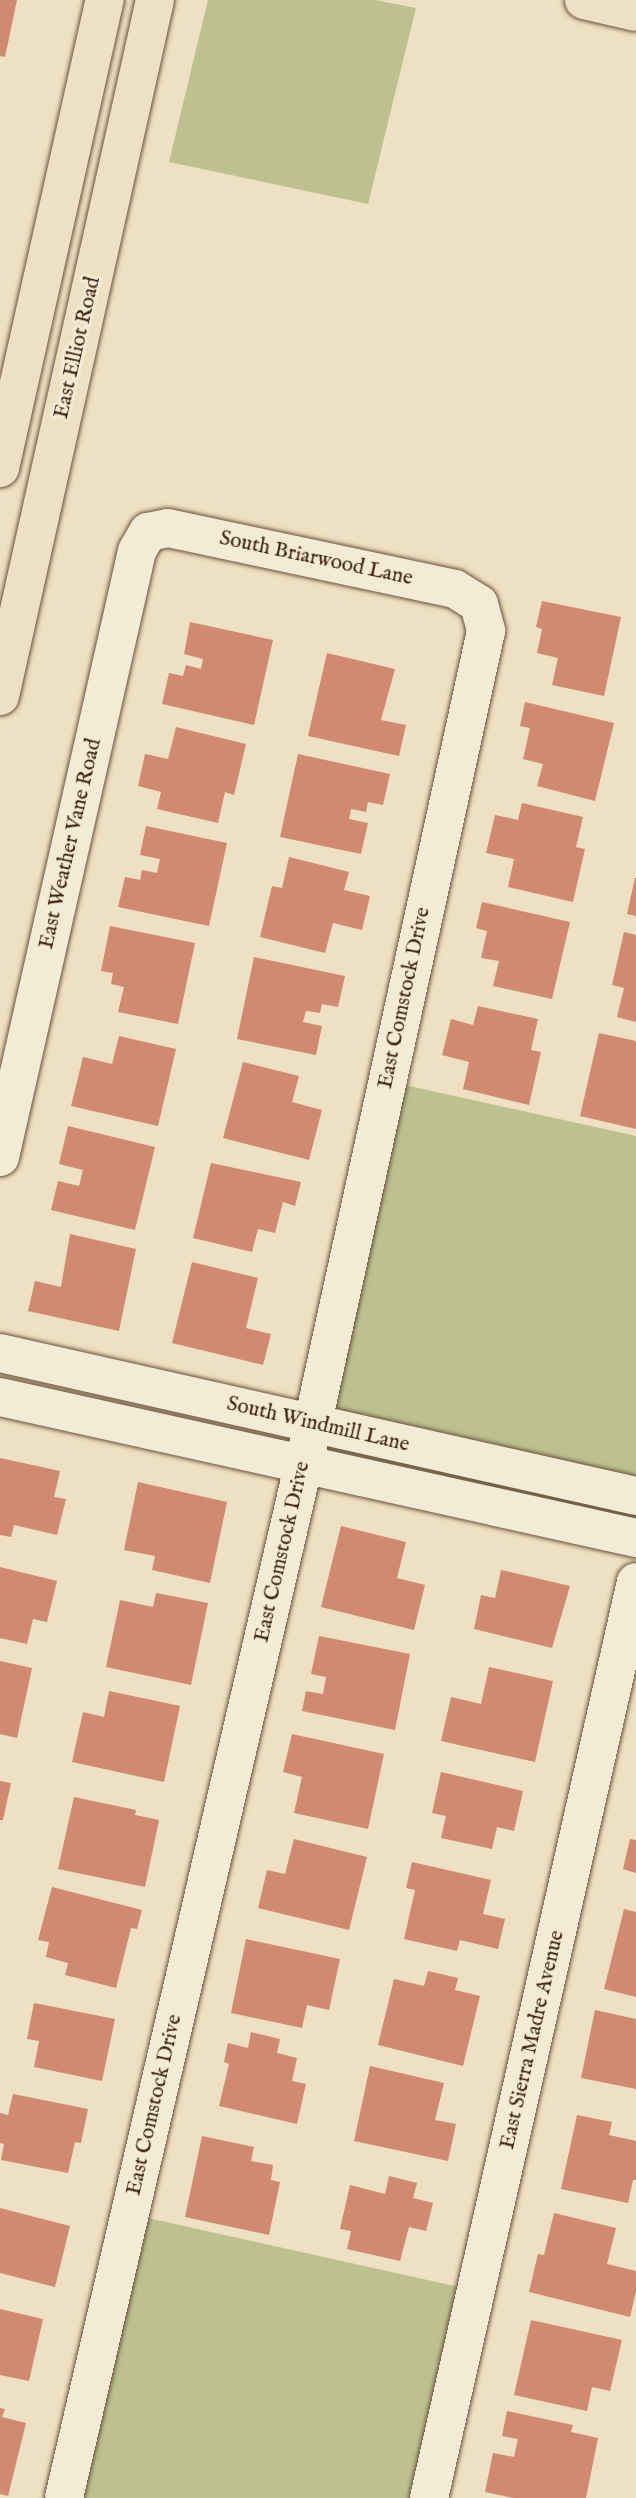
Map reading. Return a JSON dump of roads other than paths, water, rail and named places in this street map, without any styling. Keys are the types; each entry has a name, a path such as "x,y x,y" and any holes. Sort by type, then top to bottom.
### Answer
{"main road":[{"path":"0,468 105,0"},
{"name":"East Elliot Road","path":"0,696 155,0"},
{"path":"583,0 636,12"}],"street":[{"name":"South Briarwood Lane","path":"148,532 168,528 455,589 479,604"},
{"name":"East Weather Vane Road","path":"0,1157 138,551 148,532"},
{"name":"East Comstock Drive","path":"64,2498 303,1465 486,631 479,604"},
{"name":"South Windmill Lane","path":"0,1353 636,1496"},
{"name":"South Windmill Lane","path":"0,1397 636,1538"},
{"name":"East Sierra Madre Avenue","path":"429,2498 636,1582"}]}
